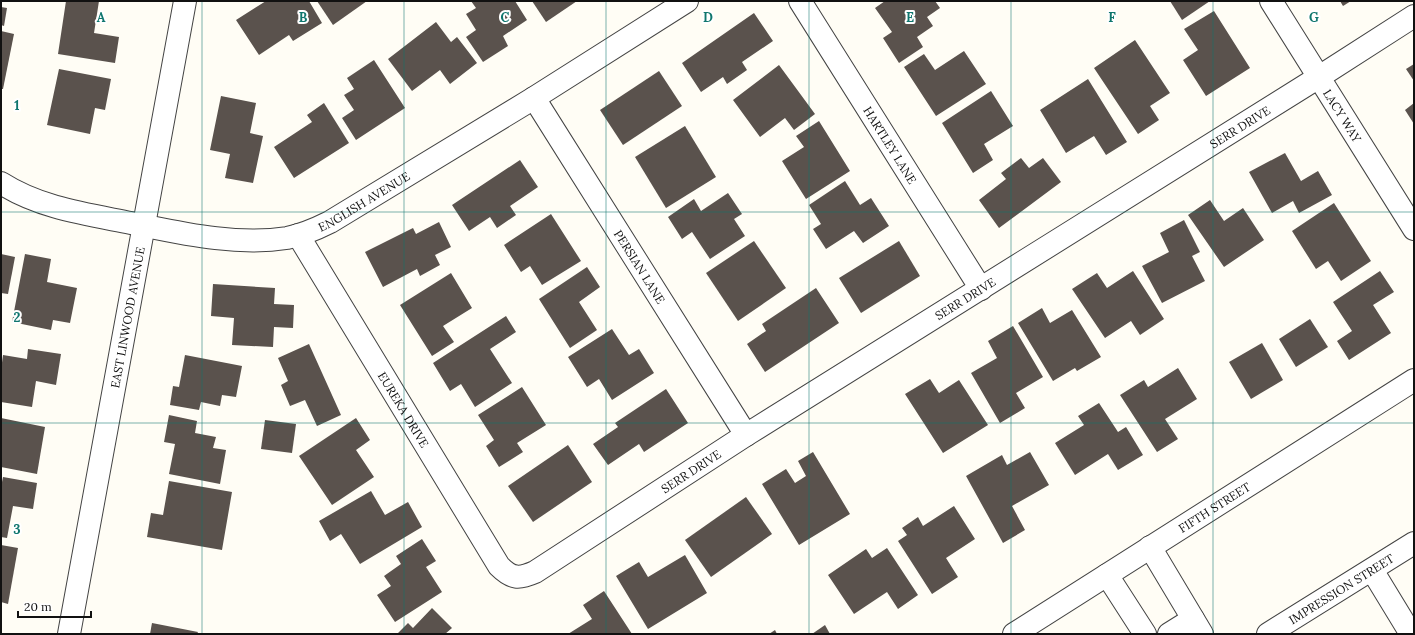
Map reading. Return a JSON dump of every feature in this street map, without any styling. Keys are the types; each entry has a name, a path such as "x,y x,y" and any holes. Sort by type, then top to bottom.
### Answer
{"street":[{"name":"EAST LINWOOD AVENUE","path":"69,634 185,1"},
{"name":"ENGLISH AVENUE","path":"1,183 24,195 72,212 192,235 242,240 271,240 298,236 330,222 534,98 687,1"},
{"name":"HARTLEY LANE","path":"800,1 981,289"},
{"name":"LACY WAY","path":"1271,1 1414,230"},
{"name":"SERR DRIVE","path":"516,577 525,576 535,572 746,435 1414,16"},
{"name":"PERSIAN LANE","path":"534,98 746,435"},
{"name":"EUREKA DRIVE","path":"298,236 499,566 507,574 516,577"},
{"name":"FIFTH STREET","path":"1014,634 1414,380"},
{"name":"IMPRESSION STREET","path":"1268,634 1414,543"},
{"path":"1150,547 1198,626 1169,634"},
{"path":"1372,570 1411,634"},
{"path":"1107,575 1145,634"}],"building":[{"path":"66,1 99,1 94,33 119,37 115,63 58,54"},
{"path":"266,1 309,1 322,23 293,41 289,35 259,55 236,20"},
{"path":"317,1 367,1 333,25"},
{"path":"471,1 515,1 527,20 503,36 508,46 483,62 466,37 476,30 466,14 476,8"},
{"path":"532,1 577,1 546,22"},
{"path":"885,1 935,1 940,8 927,17 933,26 917,37 923,47 899,63 883,38 892,32 875,8"},
{"path":"1170,1 1210,1 1182,20"},
{"path":"1340,1 1351,1 1343,6"},
{"path":"1,7 7,8 4,26 1,25"},
{"path":"1214,11 1250,68 1206,96 1183,60 1198,50 1184,29"},
{"path":"754,13 773,41 742,62 747,70 727,84 723,77 701,92 682,63"},
{"path":"436,22 451,42 457,37 477,63 450,84 440,70 412,91 388,59"},
{"path":"1,31 14,34 3,89 1,89"},
{"path":"1135,40 1170,93 1150,106 1159,120 1138,134 1094,68"},
{"path":"964,51 986,84 936,116 904,67 924,54 935,70"},
{"path":"374,60 405,108 356,140 342,118 354,110 344,95 354,89 347,78"},
{"path":"1414,64 1414,81 1406,69"},
{"path":"779,65 815,114 794,130 785,118 760,137 733,100"},
{"path":"59,69 111,79 105,110 95,108 90,134 47,125"},
{"path":"659,71 682,106 623,145 600,110"},
{"path":"1088,79 1127,142 1106,155 1094,136 1066,153 1040,110"},
{"path":"991,91 1013,126 984,144 993,160 973,173 942,123"},
{"path":"221,96 256,103 250,133 263,136 253,183 225,178 230,154 210,150"},
{"path":"324,103 349,143 294,178 274,147 312,122 307,115"},
{"path":"1414,103 1414,124 1405,110"},
{"path":"819,121 850,171 806,199 782,161 804,147 796,136"},
{"path":"685,126 716,177 666,208 635,157"},
{"path":"1285,153 1301,181 1318,171 1332,195 1299,213 1293,201 1272,213 1249,172"},
{"path":"1021,158 1029,168 1043,158 1061,182 999,228 979,200 1006,179 1001,173"},
{"path":"520,160 538,187 510,206 516,215 497,228 490,217 469,231 452,205"},
{"path":"845,181 860,205 871,198 889,226 863,243 854,231 826,249 813,229 821,224 809,205"},
{"path":"728,193 742,214 734,219 745,236 710,259 692,232 682,239 668,217 694,199 701,211"},
{"path":"1210,200 1224,221 1243,208 1264,240 1224,267 1188,215"},
{"path":"1334,203 1371,261 1341,281 1328,261 1316,269 1292,231"},
{"path":"551,214 581,261 542,285 530,266 521,272 504,245"},
{"path":"1184,220 1200,252 1192,256 1205,281 1162,303 1142,266 1169,252 1160,233"},
{"path":"439,222 451,247 435,255 440,265 420,276 417,269 383,287 365,252 413,228 416,234"},
{"path":"754,241 786,288 738,321 706,273"},
{"path":"899,241 920,276 861,313 839,278"},
{"path":"1,254 15,257 8,294 1,293"},
{"path":"25,254 51,259 47,282 77,288 70,323 53,320 51,330 12,322"},
{"path":"587,267 600,287 579,302 597,330 570,348 539,299"},
{"path":"1133,271 1164,319 1140,335 1131,321 1105,338 1072,289 1097,273 1107,288"},
{"path":"1380,271 1394,292 1373,305 1391,333 1349,360 1337,341 1352,331 1333,302"},
{"path":"451,273 472,308 443,326 454,342 432,356 400,305"},
{"path":"213,284 275,288 274,304 294,305 293,328 274,327 273,347 232,345 234,318 211,316"},
{"path":"816,288 839,323 765,372 747,344 766,331 762,324"},
{"path":"1042,308 1050,323 1072,310 1101,357 1077,371 1075,368 1053,381 1018,323"},
{"path":"506,316 516,332 490,349 512,383 475,407 461,384 450,391 433,363"},
{"path":"1310,319 1328,347 1296,367 1279,339"},
{"path":"1013,326 1043,377 1016,393 1025,408 1000,423 971,373 997,358 988,341"},
{"path":"612,329 629,355 639,349 654,373 612,400 599,379 587,387 568,357"},
{"path":"1262,343 1283,380 1251,399 1229,362"},
{"path":"309,344 341,415 317,426 305,400 290,406 281,385 288,381 278,358"},
{"path":"28,349 61,354 56,385 36,381 32,407 1,402 1,370 3,355 27,359"},
{"path":"185,355 242,366 236,397 222,395 220,406 201,402 199,410 170,405 173,386 179,387"},
{"path":"1178,368 1197,399 1165,419 1178,439 1157,452 1120,395 1144,380 1148,387"},
{"path":"930,379 939,393 959,380 988,425 943,453 905,394"},
{"path":"522,387 546,425 517,443 523,452 499,467 486,446 494,440 478,415"},
{"path":"666,389 688,423 644,452 639,444 608,465 593,444 618,427 615,423"},
{"path":"1099,403 1118,432 1126,427 1143,455 1118,470 1108,454 1075,475 1055,443 1084,425 1078,416"},
{"path":"169,415 197,421 195,433 216,437 213,448 226,450 220,484 169,474 175,444 164,442"},
{"path":"1,418 45,427 37,474 1,467"},
{"path":"356,418 370,440 356,450 374,477 332,505 299,456"},
{"path":"265,420 296,424 292,453 261,449"},
{"path":"568,445 592,482 533,522 508,486"},
{"path":"813,452 850,514 799,545 762,484 786,469 795,483 806,476 798,461"},
{"path":"1030,452 1049,485 1012,506 1025,530 1003,543 966,476 1002,455 1007,465"},
{"path":"3,477 37,483 33,509 13,506 7,538 1,537 1,487"},
{"path":"169,481 232,492 222,550 147,537 151,513 163,515"},
{"path":"371,491 385,515 408,502 422,527 360,564 341,534 330,541 319,521"},
{"path":"746,497 772,534 711,577 685,540"},
{"path":"954,506 975,539 946,558 958,577 932,594 898,541 907,535 902,528 918,517 923,526"},
{"path":"422,539 436,561 426,567 442,592 395,622 377,595 391,586 384,576 401,564 396,556"},
{"path":"1,545 18,548 8,604 1,602"},
{"path":"887,548 918,595 898,609 887,592 854,614 828,575 866,549 872,558"},
{"path":"685,555 707,593 648,629 616,576 639,562 648,577"},
{"path":"604,591 632,634 568,634 592,619 583,605"},
{"path":"432,608 452,628 445,634 397,634 408,623 413,628"},
{"path":"152,623 198,632 197,634 150,634"},
{"path":"825,625 830,634 812,634"},
{"path":"775,630 777,634 769,634"}]}
